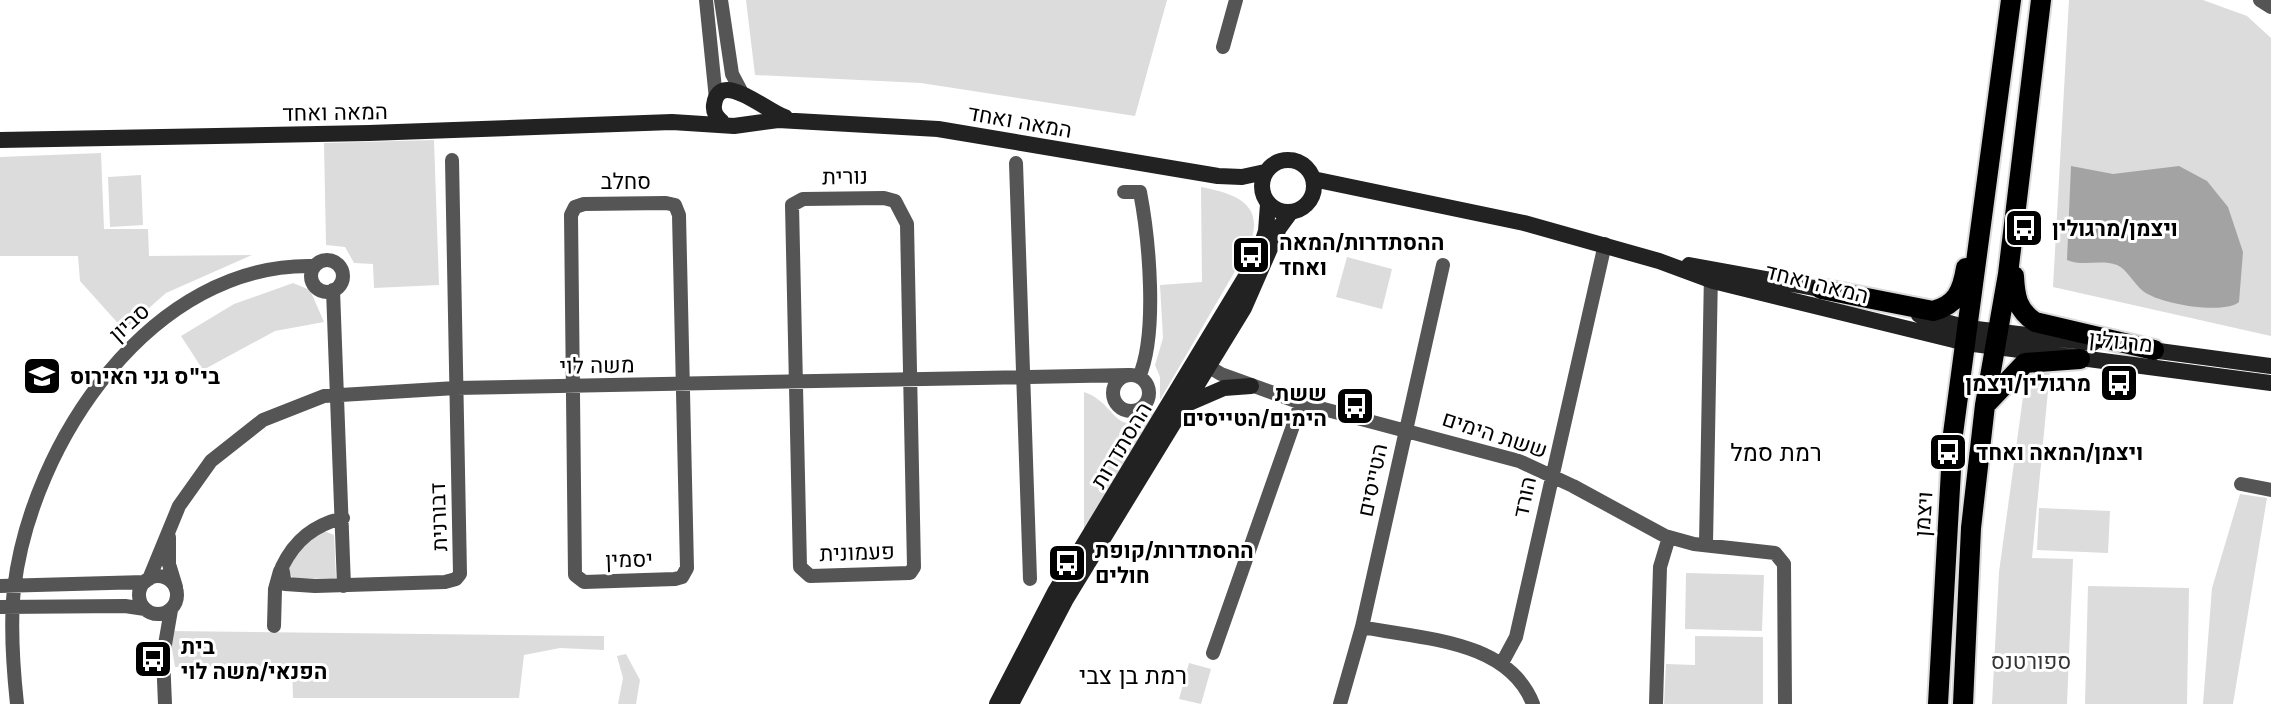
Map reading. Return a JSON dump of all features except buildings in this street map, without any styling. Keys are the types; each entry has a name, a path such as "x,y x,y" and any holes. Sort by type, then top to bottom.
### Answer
{"main road":[{"path":"1821,289 1933,311 1950,306 1960,292 2010,0"},
{"name":"ויצמן","path":"1938,704 1948,497 2010,0"},
{"path":"1963,704 1967,575 1985,405 2004,342 2015,216 2041,0"},
{"path":"2015,216 2015,295 2024,315 2054,327 2154,350"},
{"path":"1985,405 2017,366 2080,359"}],"street":[{"path":"706,0 715,115 722,122 740,124 750,112 732,74 721,0"},
{"path":"1223,47 1236,0"},
{"path":"2260,0 2271,7"},
{"path":"715,102 730,89 744,94"},
{"name":"המאה ואחד","path":"744,94 777,115 814,122"},
{"name":"המאה ואחד","path":"672,122 689,119 715,102"},
{"name":"המאה ואחד","path":"0,140 722,122"},
{"name":"המאה ואחד","path":"740,124 814,122 938,129 1218,176 1242,177 1265,172"},
{"path":"452,160 456,388"},
{"path":"1289,160 1304,166 1313,179 1311,199 1306,206 1290,213 1265,199 1265,172 1276,163 1289,160"},
{"path":"1016,163 1030,579"},
{"name":"המאה ואחד","path":"1218,176 1265,199"},
{"name":"המאה ואחד","path":"1313,179 1429,201 1967,336"},
{"name":"המאה ואחד","path":"1311,199 1349,187"},
{"path":"1115,401 1115,385 1134,376 1149,344 1146,234 1140,192 1124,192"},
{"name":"נורית","path":"796,383 792,205 803,199 884,198 895,201 902,210 907,224 912,381"},
{"name":"ההסתדרות","path":"1011,704 1066,599 1186,405 1203,364 1257,258 1266,231 1265,199"},
{"name":"סחלב","path":"575,387 571,215 575,207 598,203 671,204 678,210 683,386"},
{"name":"ההסתדרות","path":"997,704 1055,592 1203,364 1244,308 1279,228 1290,213"},
{"name":"הורד","path":"1502,663 1516,637 1605,244"},
{"path":"333,290 322,291 315,286 311,276 315,266 329,260 339,265 342,278 333,290 344,586"},
{"name":"הטייסים","path":"1340,704 1362,627 1443,265"},
{"name":"סביון","path":"17,704 7,682 7,586 58,446 82,406 126,353 160,322 201,295 264,272 315,266"},
{"path":"1706,544 1712,274"},
{"name":"המאה ואחד","path":"1712,274 1821,289 1967,336"},
{"name":"מרגולין","path":"1967,336 2080,359 2271,383"},
{"name":"מרגולין","path":"2004,342 2154,350 2271,366"},
{"name":"ששת הימים","path":"1203,364 1251,386 1301,403 1503,455 1669,537 1775,553 1784,569 1785,704"},
{"path":"1085,377 1109,390 1124,410 1133,411 1146,403 1148,386 1134,376"},
{"name":"משה לוי","path":"147,580 186,494 226,447 286,408 338,394 456,388 1134,376"},
{"name":"פעמונית","path":"796,383 800,567 810,576 910,573 914,567 912,381"},
{"name":"יסמין","path":"575,387 575,575 584,582 675,579 685,574 683,386"},
{"path":"1186,405 1211,392 1251,386"},
{"name":"דבורנית","path":"282,567 281,580 290,586 445,582 456,579 460,574 456,388"},
{"path":"1213,653 1301,403"},
{"path":"2241,484 2271,490"},
{"path":"274,626 275,589 288,554 310,531 343,518"},
{"name":"משה לוי","path":"169,530 169,564 176,587"},
{"path":"1656,704 1660,567 1669,537"},
{"path":"7,586 147,580 161,576 176,587 178,599 171,610 163,656 165,704"},
{"path":"147,580 139,598 148,611 163,656"},
{"path":"6,607 125,606 161,614 171,610"},
{"path":"1362,627 1457,646 1502,663 1516,676 1533,704"}],"green space":[{"path":"746,0 1167,0 1135,116 921,83 755,75"},
{"path":"2069,0 2203,0 2247,16 2271,38 2271,336 2053,287"},
{"path":"434,140 439,285 374,288 373,264 354,263 345,247 326,245 324,143"},
{"path":"101,153 104,229 148,229 149,256 252,255 166,293 124,330 80,281 78,256 0,256 0,157"},
{"path":"141,175 143,225 110,227 108,177"},
{"path":"1201,187 1226,193 1245,204 1254,220 1253,232 1249,247 1160,400 1160,377 1155,365 1163,338 1160,285 1202,282"},
{"path":"1347,257 1392,269 1382,309 1336,297"},
{"path":"293,283 310,290 324,322 275,331 203,370 181,336 234,304"},
{"name":"ספורטנס","path":"2050,370 2032,558 2073,559 2067,704 1992,704 1999,572 2023,397 2035,375"},
{"path":"1084,392 1095,397 1124,422 1132,423 1156,410 1084,535"},
{"path":"2240,494 2267,498 2233,704 2203,704 2212,588"},
{"path":"2039,508 2110,511 2108,553 2037,550"},
{"path":"324,531 334,535 336,578 293,579 289,571 298,552"},
{"path":"1686,573 1764,575 1762,631 1685,629"},
{"path":"2088,586 2189,588 2187,704 2085,704"},
{"path":"169,631 604,636 604,650 560,648 524,655 519,698 293,698 292,666 175,667"},
{"path":"1695,636 1763,637 1763,704 1664,704 1666,664 1695,665"},
{"path":"626,654 640,680 636,704 618,704 623,678 617,656"},
{"path":"1189,663 1211,669 1201,704 1179,699"}],"shaded area":[{"path":"2071,166 2113,174 2179,166 2207,181 2228,207 2243,252 2239,302 2220,308 2176,304 2143,291 2117,265 2067,260"}],"place":[{"name":"ויצמן/מרגולין","path":"2024,228"},
{"name":"ההסתדרות/המאה ואחד","path":"1251,255"},
{"name":"בי\"ס גני האירוס","path":"42,376"},
{"name":"מרגולין/ויצמן","path":"2119,383"},
{"name":"ששת הימים/הטייסים","path":"1355,406"},
{"name":"ויצמן/המאה ואחד","path":"1948,452"},
{"name":"ההסתדרות/קופת חולים","path":"1067,563"},
{"name":"בית הפנאי/משה לוי","path":"153,659"}],"district":[{"name":"רמת סמל","path":"1776,453"},
{"name":"רמת בן צבי","path":"1133,676"}]}
